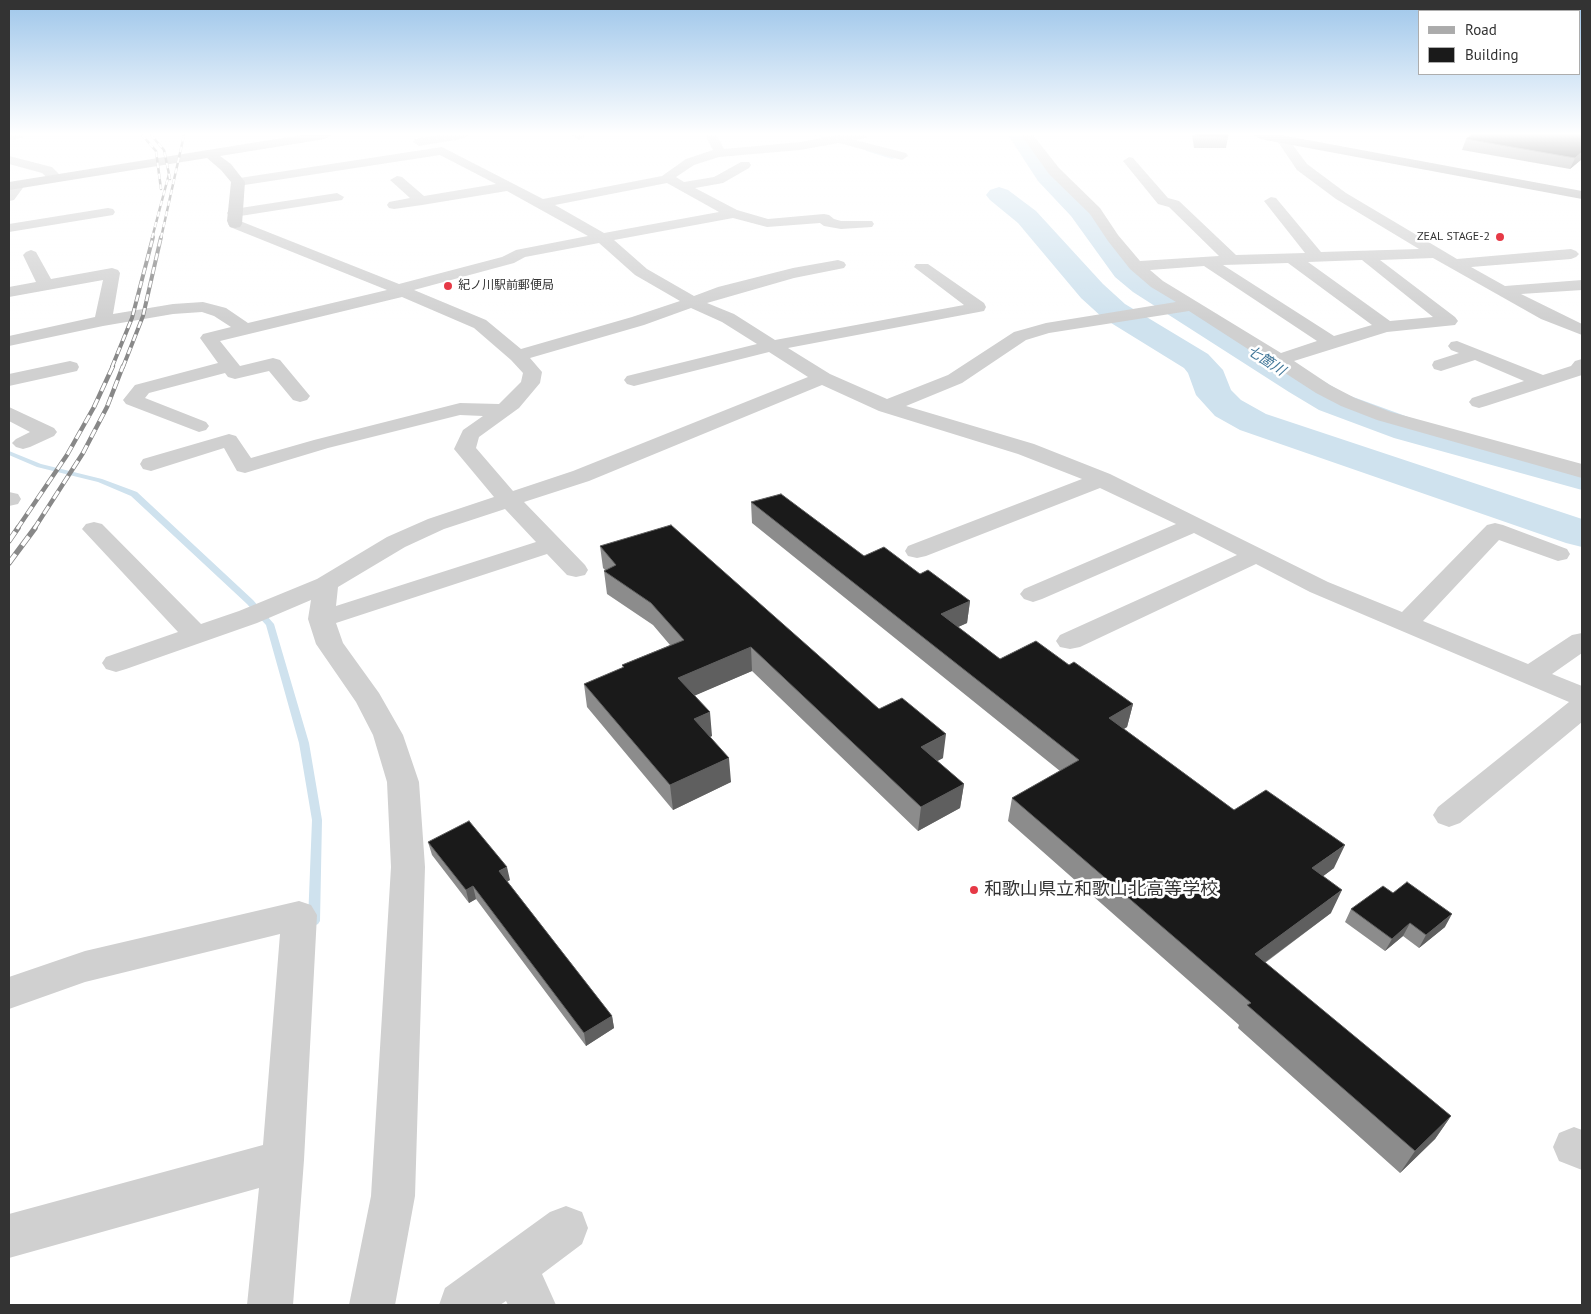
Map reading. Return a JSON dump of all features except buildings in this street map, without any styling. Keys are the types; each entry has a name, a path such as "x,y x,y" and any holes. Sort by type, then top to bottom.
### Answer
{"main road":[{"path":"235,219 237,196"}],"street":[{"path":"416,196 422,201"},
{"path":"394,205 449,196"},
{"path":"530,196 603,238 641,272 694,302 728,318 823,378 886,407 1026,449 1102,479 1319,587 1582,698"},
{"path":"543,203 575,196"},
{"path":"701,196 733,214"},
{"path":"1080,196 1095,211 1113,238 1136,266 1184,306 1280,359 1323,389 1348,402 1384,416 1582,471"},
{"path":"1160,196 1164,201 1174,204 1232,260"},
{"path":"1343,196 1455,264 1565,324 1582,330"},
{"path":"235,219 337,197"},
{"path":"1271,201 1317,258"},
{"path":"9,228 108,212"},
{"path":"300,396 273,364 236,373 209,338 402,290 508,260 521,253 733,214 767,223 824,218 829,223 841,226 867,224"},
{"path":"235,219 480,324 518,356 533,372 530,383 512,404 470,434 465,449 508,499 576,570"},
{"path":"1136,266 1206,261 1436,253"},
{"path":"1455,264 1571,254"},
{"path":"31,255 46,285"},
{"path":"1280,359 1331,342 1386,327 1449,321 1366,256"},
{"path":"1292,258 1386,327"},
{"path":"1206,261 1331,342"},
{"path":"518,356 724,291 784,275 838,265"},
{"path":"634,380 770,346 978,307 922,267"},
{"path":"9,292 112,273 103,321"},
{"path":"1502,290 1582,285"},
{"path":"90,294 108,290"},
{"path":"886,407 956,379 1020,336 1046,328 1184,306"},
{"path":"9,341 103,321 173,309 203,307 220,312 245,329"},
{"path":"1458,346 1543,382"},
{"path":"1441,365 1476,354"},
{"path":"1479,402 1578,370 1582,365"},
{"path":"198,426 133,400 142,388 230,366"},
{"path":"9,380 70,367"},
{"path":"324,602 396,542 436,524 581,476 823,378"},
{"path":"151,464 229,440 245,466 321,444 460,409 503,410"},
{"path":"9,413 47,432 23,442"},
{"path":"917,551 1102,479"},
{"path":"1032,594 1194,524"},
{"path":"94,529 196,635"},
{"path":"1406,624 1495,530 1558,554"},
{"path":"116,663 259,613 324,602 552,545"},
{"path":"1070,641 1256,555"},
{"path":"324,602 330,644 369,700 388,735 403,782 408,867 393,1196 372,1305"},
{"path":"1529,676 1582,641"},
{"path":"1449,815 1582,707"},
{"path":"9,993 85,967 300,915 283,1160 270,1305"},
{"path":"9,1236 283,1160"},
{"path":"462,1305 523,1286 566,1228"}],"waterway":[{"path":"1001,196 1027,217 1092,291 1114,311 1196,361 1205,370 1214,395 1228,408 1253,422 1582,534"},
{"name":"七箇川","path":"1067,196 1080,210 1125,271 1144,286 1332,402 1408,430 1582,478"},
{"path":"9,453 39,466 100,480 134,494 250,602 270,624 304,743 317,820 314,921"}],"railway":[{"path":"152,238 163,196"},
{"path":"161,238 170,196"},
{"path":"112,367 132,318 153,237"},
{"path":"123,367 143,316 161,237"},
{"path":"17,529 67,455 94,407 113,366"},
{"path":"34,529 83,453 107,407 123,366"},
{"path":"9,541 18,528"},
{"path":"9,563 35,528"}],"place":[{"name":"ZEAL STAGE-2","path":"1500,237"},
{"name":"紀ノ川駅前郵便局","path":"448,286"},
{"name":"和歌山県立和歌山北高等学校","path":"974,890"}]}
